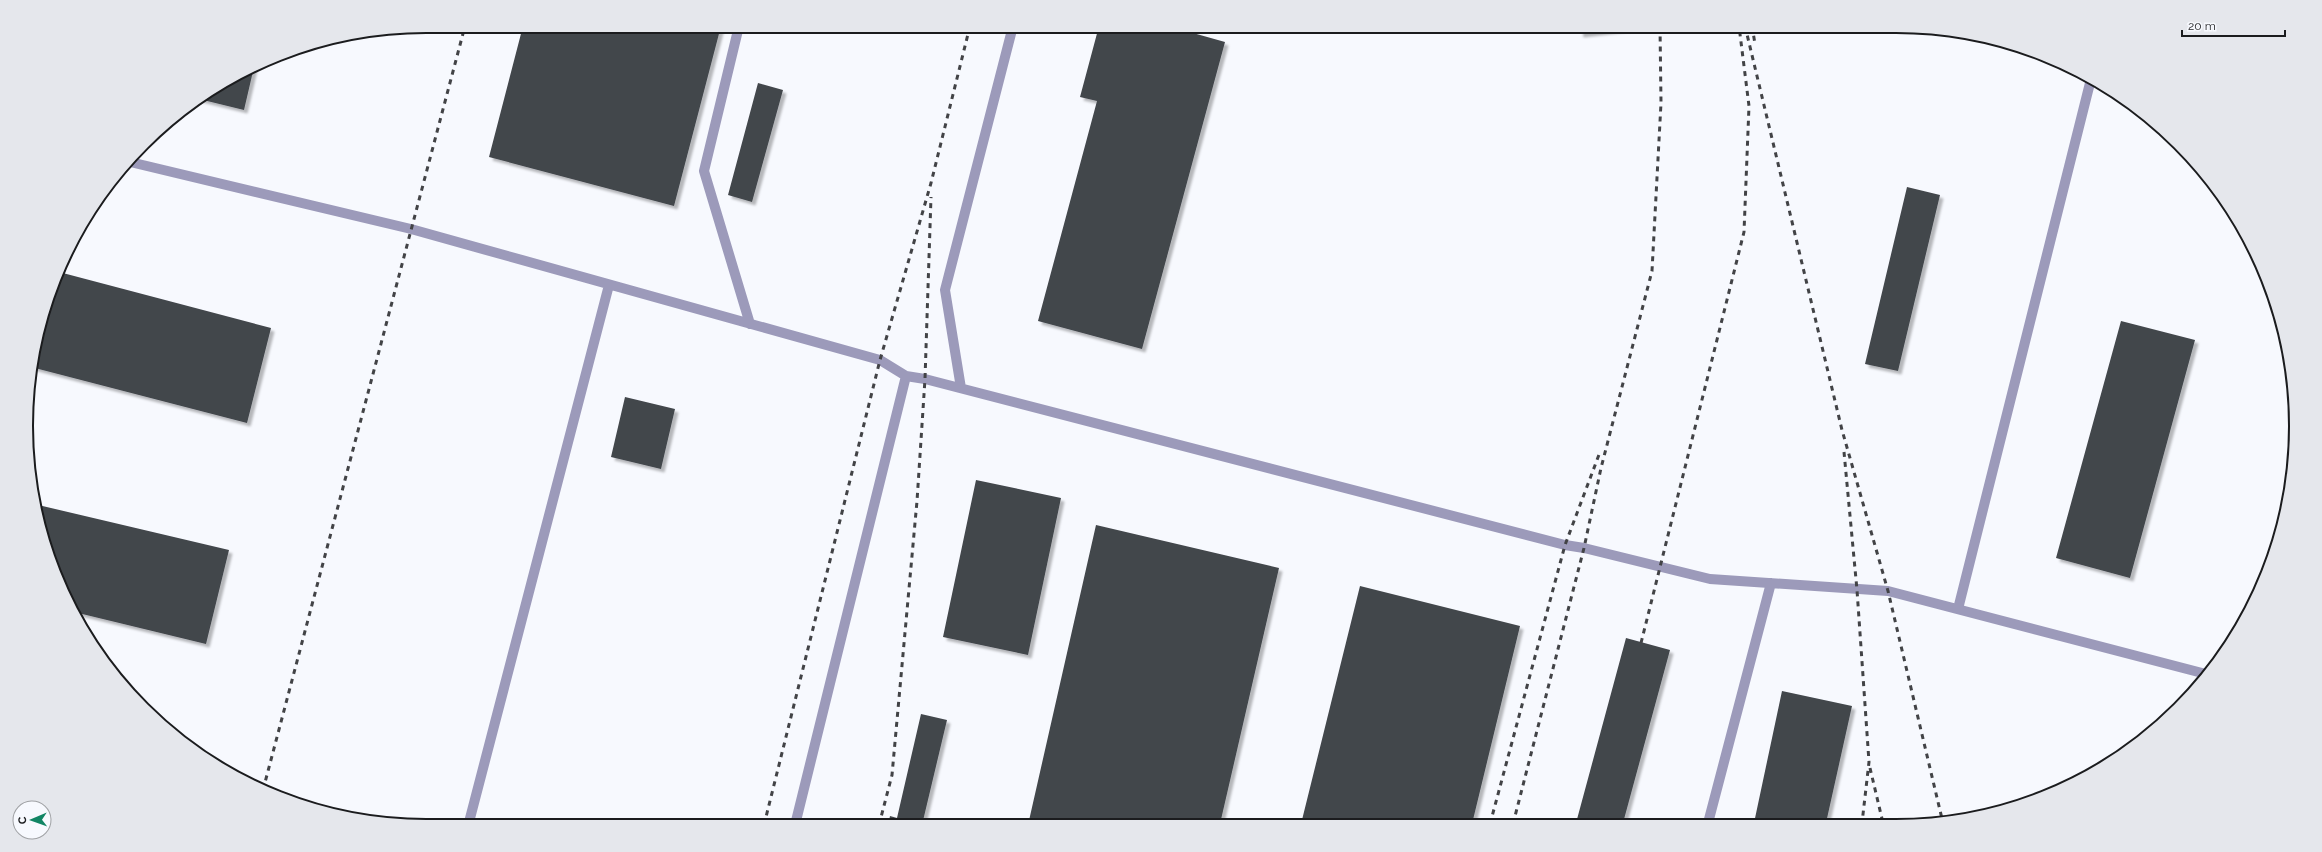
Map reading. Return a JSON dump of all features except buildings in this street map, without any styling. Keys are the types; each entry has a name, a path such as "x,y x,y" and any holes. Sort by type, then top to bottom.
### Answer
{"lane":[{"path":"737,33 704,171 750,324"},
{"path":"961,388 945,290 1011,33"},
{"path":"1958,609 2090,85"},
{"path":"134,164 411,229 880,360 906,376 961,388 1565,546 1584,548 1710,579 1888,591 2201,673"},
{"path":"470,819 609,285"},
{"path":"796,819 906,376"},
{"path":"1709,819 1771,584"}],"railway":[{"path":"265,784 463,33"},
{"path":"765,819 880,360 931,183 968,33"},
{"path":"1514,819 1584,548 1601,468 1652,271 1661,103 1660,33"},
{"path":"1641,643 1744,232 1749,106 1740,33"},
{"path":"1747,33 1842,430 1888,591 1941,816"},
{"path":"1753,33 1755,44"},
{"path":"881,819 892,775 917,501 925,379 931,197"},
{"path":"1491,819 1565,545 1600,452"},
{"path":"1844,452 1857,590 1869,762 1862,819"},
{"path":"1870,768 1882,819"}]}
